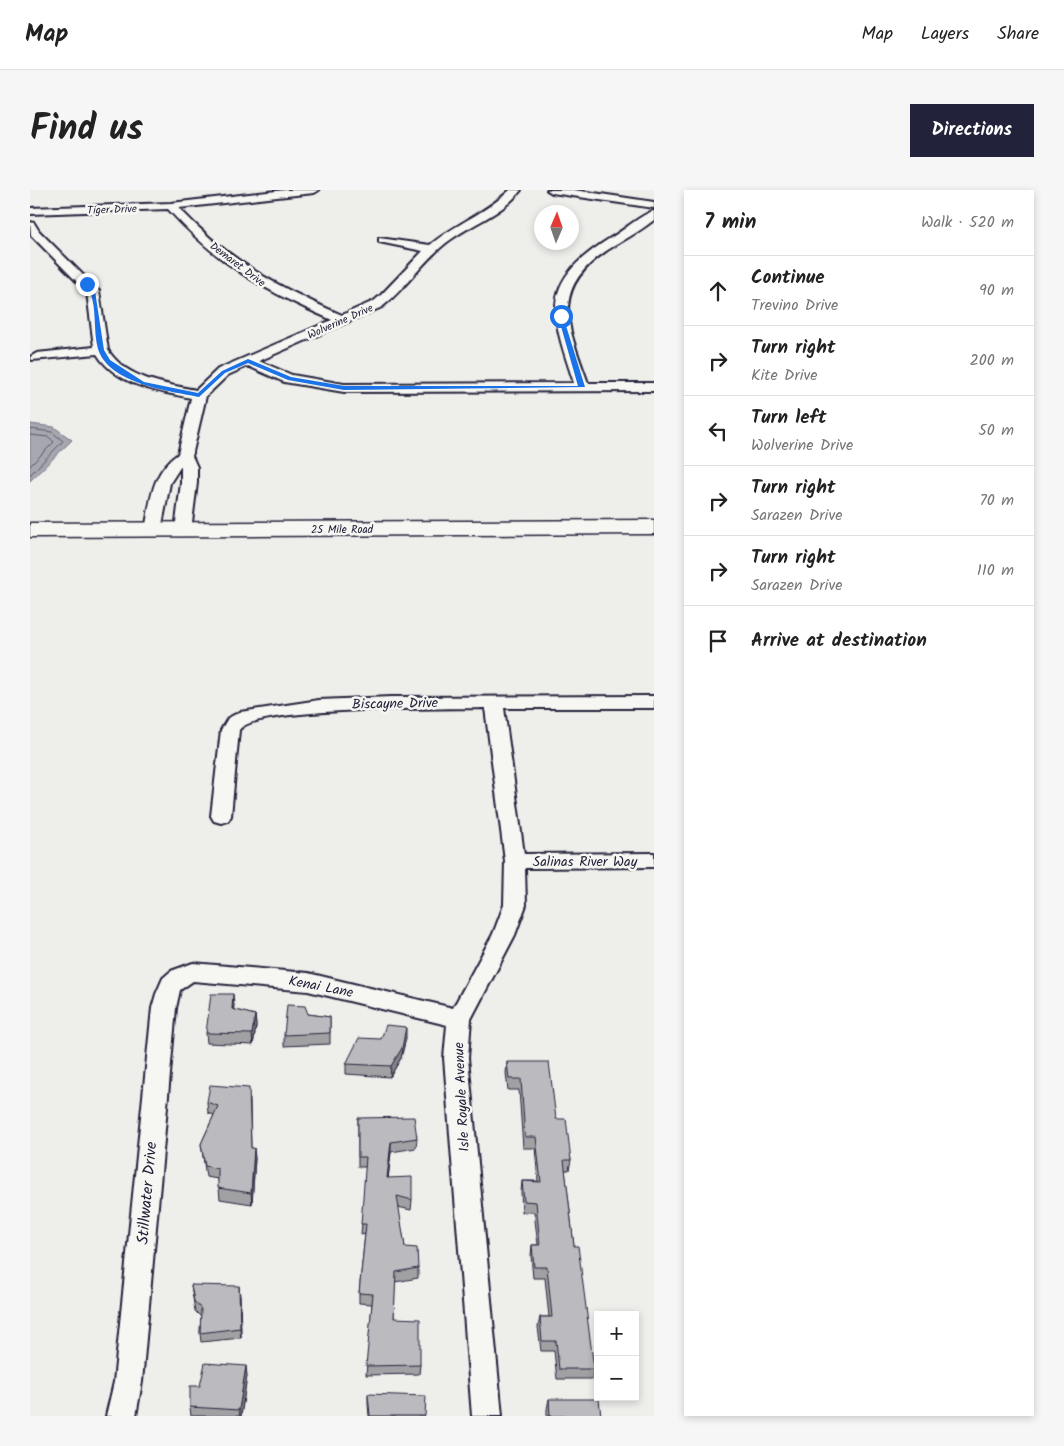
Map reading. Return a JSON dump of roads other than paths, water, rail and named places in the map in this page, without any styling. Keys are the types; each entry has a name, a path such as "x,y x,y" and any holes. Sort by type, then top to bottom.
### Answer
{"street":[{"name":"Tiger Drive","path":"31,212 171,206 314,190"},
{"name":"Wolverine Drive","path":"199,395 224,372 378,304 394,293 432,249 454,232 491,211 516,190"},
{"path":"552,190 654,205"},
{"name":"Demaret Drive","path":"171,206 184,221 248,273 270,287 343,320"},
{"path":"582,387 561,316 562,291 567,278 588,258 654,214"},
{"path":"30,225 35,233 93,291 101,350 116,368 142,383 199,395 185,456 189,467 189,483 183,530"},
{"path":"383,240 432,249"},
{"path":"37,357 101,350"},
{"path":"248,361 290,379 344,388 654,386"},
{"path":"153,530 162,483 171,466 185,456"},
{"path":"162,483 189,483"},
{"name":"25 Mile Road","path":"30,530 654,527"},
{"name":"Biscayne Drive","path":"221,816 230,730 235,722 247,716 349,704 654,702"},
{"name":"Isle Royale Avenue","path":"487,1416 456,1058 459,1018 512,918 517,890 516,861 494,703"},
{"name":"Salinas River Way","path":"516,861 654,860"},
{"name":"Kenai Lane","path":"180,976 193,972 214,972 308,982 459,1018"},
{"name":"Stillwater Drive","path":"121,1416 128,1382 164,1008 168,986 180,976"}],"water":[{"path":"30,424 54,427 72,440 30,481"}]}
